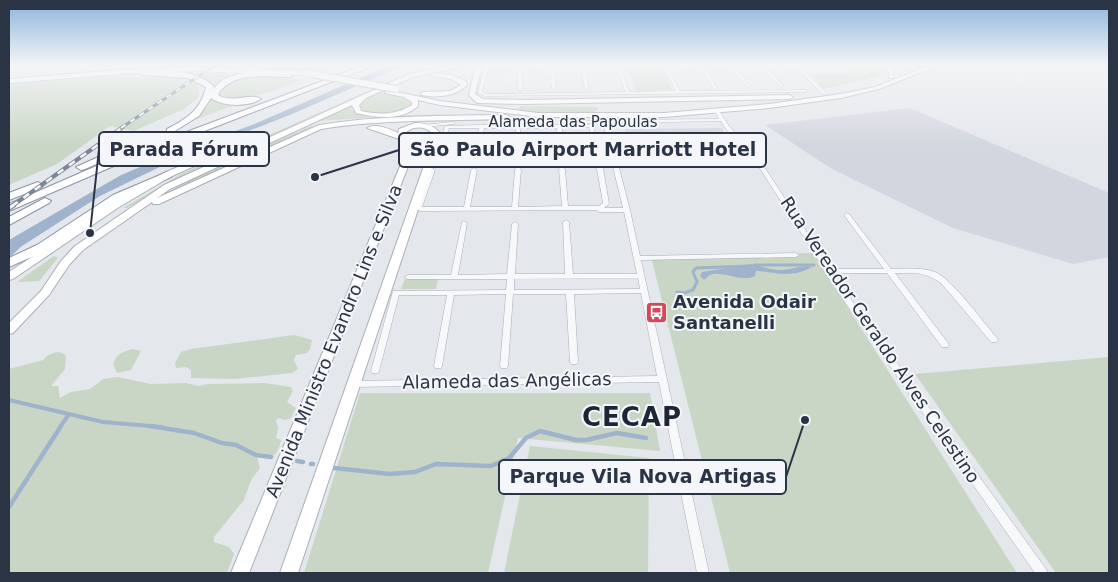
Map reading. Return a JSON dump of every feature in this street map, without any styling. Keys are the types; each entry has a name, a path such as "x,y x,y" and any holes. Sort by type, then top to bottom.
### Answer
{"highway":[{"path":"9,222 80,182 170,136 199,113 209,92"},
{"path":"216,92 214,96 226,101 257,99"},
{"path":"9,197 270,92"},
{"path":"9,208 170,136 278,92"},
{"path":"80,168 98,158 170,136 298,92"},
{"path":"13,262 41,248 117,197 167,175"}],"main road":[{"path":"9,277 123,201 167,175 359,92"},
{"path":"388,92 440,103 526,114 610,119 770,106 860,92"},
{"path":"413,92 526,102 774,97 831,92"},
{"path":"423,94 443,92"},
{"path":"473,92 472,95 483,98"},
{"path":"369,93 356,103 355,108 358,112 390,115 405,112 416,106 415,101 402,95"},
{"path":"62,270 65,263 79,248 155,195 197,172 369,93"},
{"path":"770,106 751,105 748,102 774,97"},
{"path":"716,110 739,105 737,101 723,98"},
{"path":"610,119 635,101"},
{"path":"526,102 515,106 513,109 526,114"},
{"path":"280,134 311,124 337,119 560,116"},
{"path":"9,330 28,312 62,270 80,255 157,202 311,130 352,124 457,118"},
{"path":"381,129 378,126 388,122"},
{"path":"352,124 381,129 404,138"},
{"path":"392,133 415,125 426,126"},
{"name":"Avenida Ministro Evandro Lins e Silva","path":"289,573 437,139 433,130 426,126"},
{"name":"Avenida Ministro Evandro Lins e Silva","path":"240,573 405,164 410,147 402,132 404,129"}],"street":[{"path":"480,92 483,98 670,92"},
{"path":"678,92 697,99"},
{"path":"587,101 627,93"},
{"name":"Rua Vereador Geraldo Alves Celestino","path":"716,110 721,120 759,163 828,271 1042,573"},
{"path":"610,119 614,162 627,210 703,573"},
{"name":"Alameda das Papoulas","path":"426,126 448,123 610,119 721,120"},
{"path":"477,156 482,126"},
{"path":"518,126 518,156"},
{"path":"559,126 561,155"},
{"path":"439,155 447,127 587,126 593,128 598,156 592,159 592,162"},
{"path":"432,170 419,208 423,210 600,208 606,204 600,168 592,162"},
{"path":"442,164 614,162"},
{"path":"515,209 518,169"},
{"path":"562,169 565,208"},
{"path":"466,209 474,170"},
{"path":"412,212 627,210"},
{"path":"847,215 946,345"},
{"path":"566,222 569,276"},
{"path":"454,277 464,223"},
{"path":"504,366 508,292 515,224"},
{"path":"637,258 796,255"},
{"path":"828,271 920,271 939,277 994,340"},
{"path":"408,277 640,276"},
{"path":"375,371 396,294 644,290"},
{"path":"570,291 574,362"},
{"path":"438,366 452,292"},
{"name":"Alameda das Angélicas","path":"353,384 662,379"}],"shaded area":[{"path":"910,108 1109,193 1109,257 1073,264 953,228 832,169 765,125"},
{"path":"722,128 733,152 633,153 625,129"}],"green space":[{"path":"9,92 199,92 198,98 184,109 134,131 110,126 57,164 9,185"},
{"path":"209,92 212,92 214,100 217,102 227,104 241,103 194,120 208,106"},
{"path":"223,92 267,92 238,98 222,94"},
{"path":"369,92 188,173 127,208 123,208 183,173"},
{"path":"377,92 383,92 411,101 412,106 392,112 372,114 359,109 358,104"},
{"path":"353,104 351,109 357,113 370,116 406,115 318,121"},
{"path":"521,106 598,107 598,110 590,113 561,115 521,111 518,109"},
{"path":"401,120 334,125 307,130 154,201 122,223 161,196 196,177 308,127 337,122"},
{"path":"813,253 1017,573 730,573 651,257"},
{"path":"54,256 58,258 39,281 17,282"},
{"path":"405,279 438,279 436,289 401,289"},
{"path":"294,335 312,340 307,353 296,355 294,360 298,369 292,373 235,379 191,378 191,370 186,367 176,368 175,363 181,352 191,349"},
{"path":"133,349 141,351 131,370 117,373 113,364 118,355"},
{"path":"57,352 66,356 65,369 51,386 58,386 60,398 71,392 90,389 103,379 118,377 151,384 186,383 199,386 208,384 265,383 291,387 293,391 287,402 296,408 291,418 285,420 279,418 276,420 278,428 276,438 281,440 278,450 270,457 262,453 253,456 257,456 260,468 251,480 244,500 214,537 214,542 229,547 234,554 227,573 9,573 9,369 43,360 48,355"},
{"path":"1109,357 1109,573 1056,573 915,374"},
{"path":"360,393 650,393 660,451 518,438 488,573 304,573"},
{"path":"530,446 649,458 648,573 504,573"}],"water":[{"path":"328,92 342,92 172,161 100,196 22,246 9,258 9,240 121,175 169,155 252,125"},
{"path":"752,264 776,270 805,266 812,267 790,274 756,271 755,276 750,278 715,274 709,275 704,280 700,276 702,272"}],"waterway":[{"path":"755,265 814,265"},
{"path":"677,292 684,293 693,290 697,282 693,272 696,268 748,266"},
{"path":"9,400 69,414"},
{"path":"60,427 69,414"},
{"path":"69,414 103,422 162,427"},
{"path":"9,507 61,426"},
{"path":"150,426 194,433 222,443 236,445 256,455 271,457"},
{"path":"334,468 390,474 415,472 436,464 491,466 509,458 526,438 540,431 576,440 586,440 617,433 646,438"},
{"path":"297,461 303,462"}],"railway":[{"path":"121,128 174,92"},
{"path":"12,206 123,127"},
{"path":"9,208 14,205"}],"place":[{"name":"São Paulo Airport Marriott Hotel","path":"315,177"},
{"name":"Parada Fórum","path":"90,233"},
{"name":"Avenida Odair Santanelli","path":"657,312"},
{"name":"Parque Vila Nova Artigas","path":"805,420"}],"district":[{"name":"CECAP","path":"632,417"}]}
